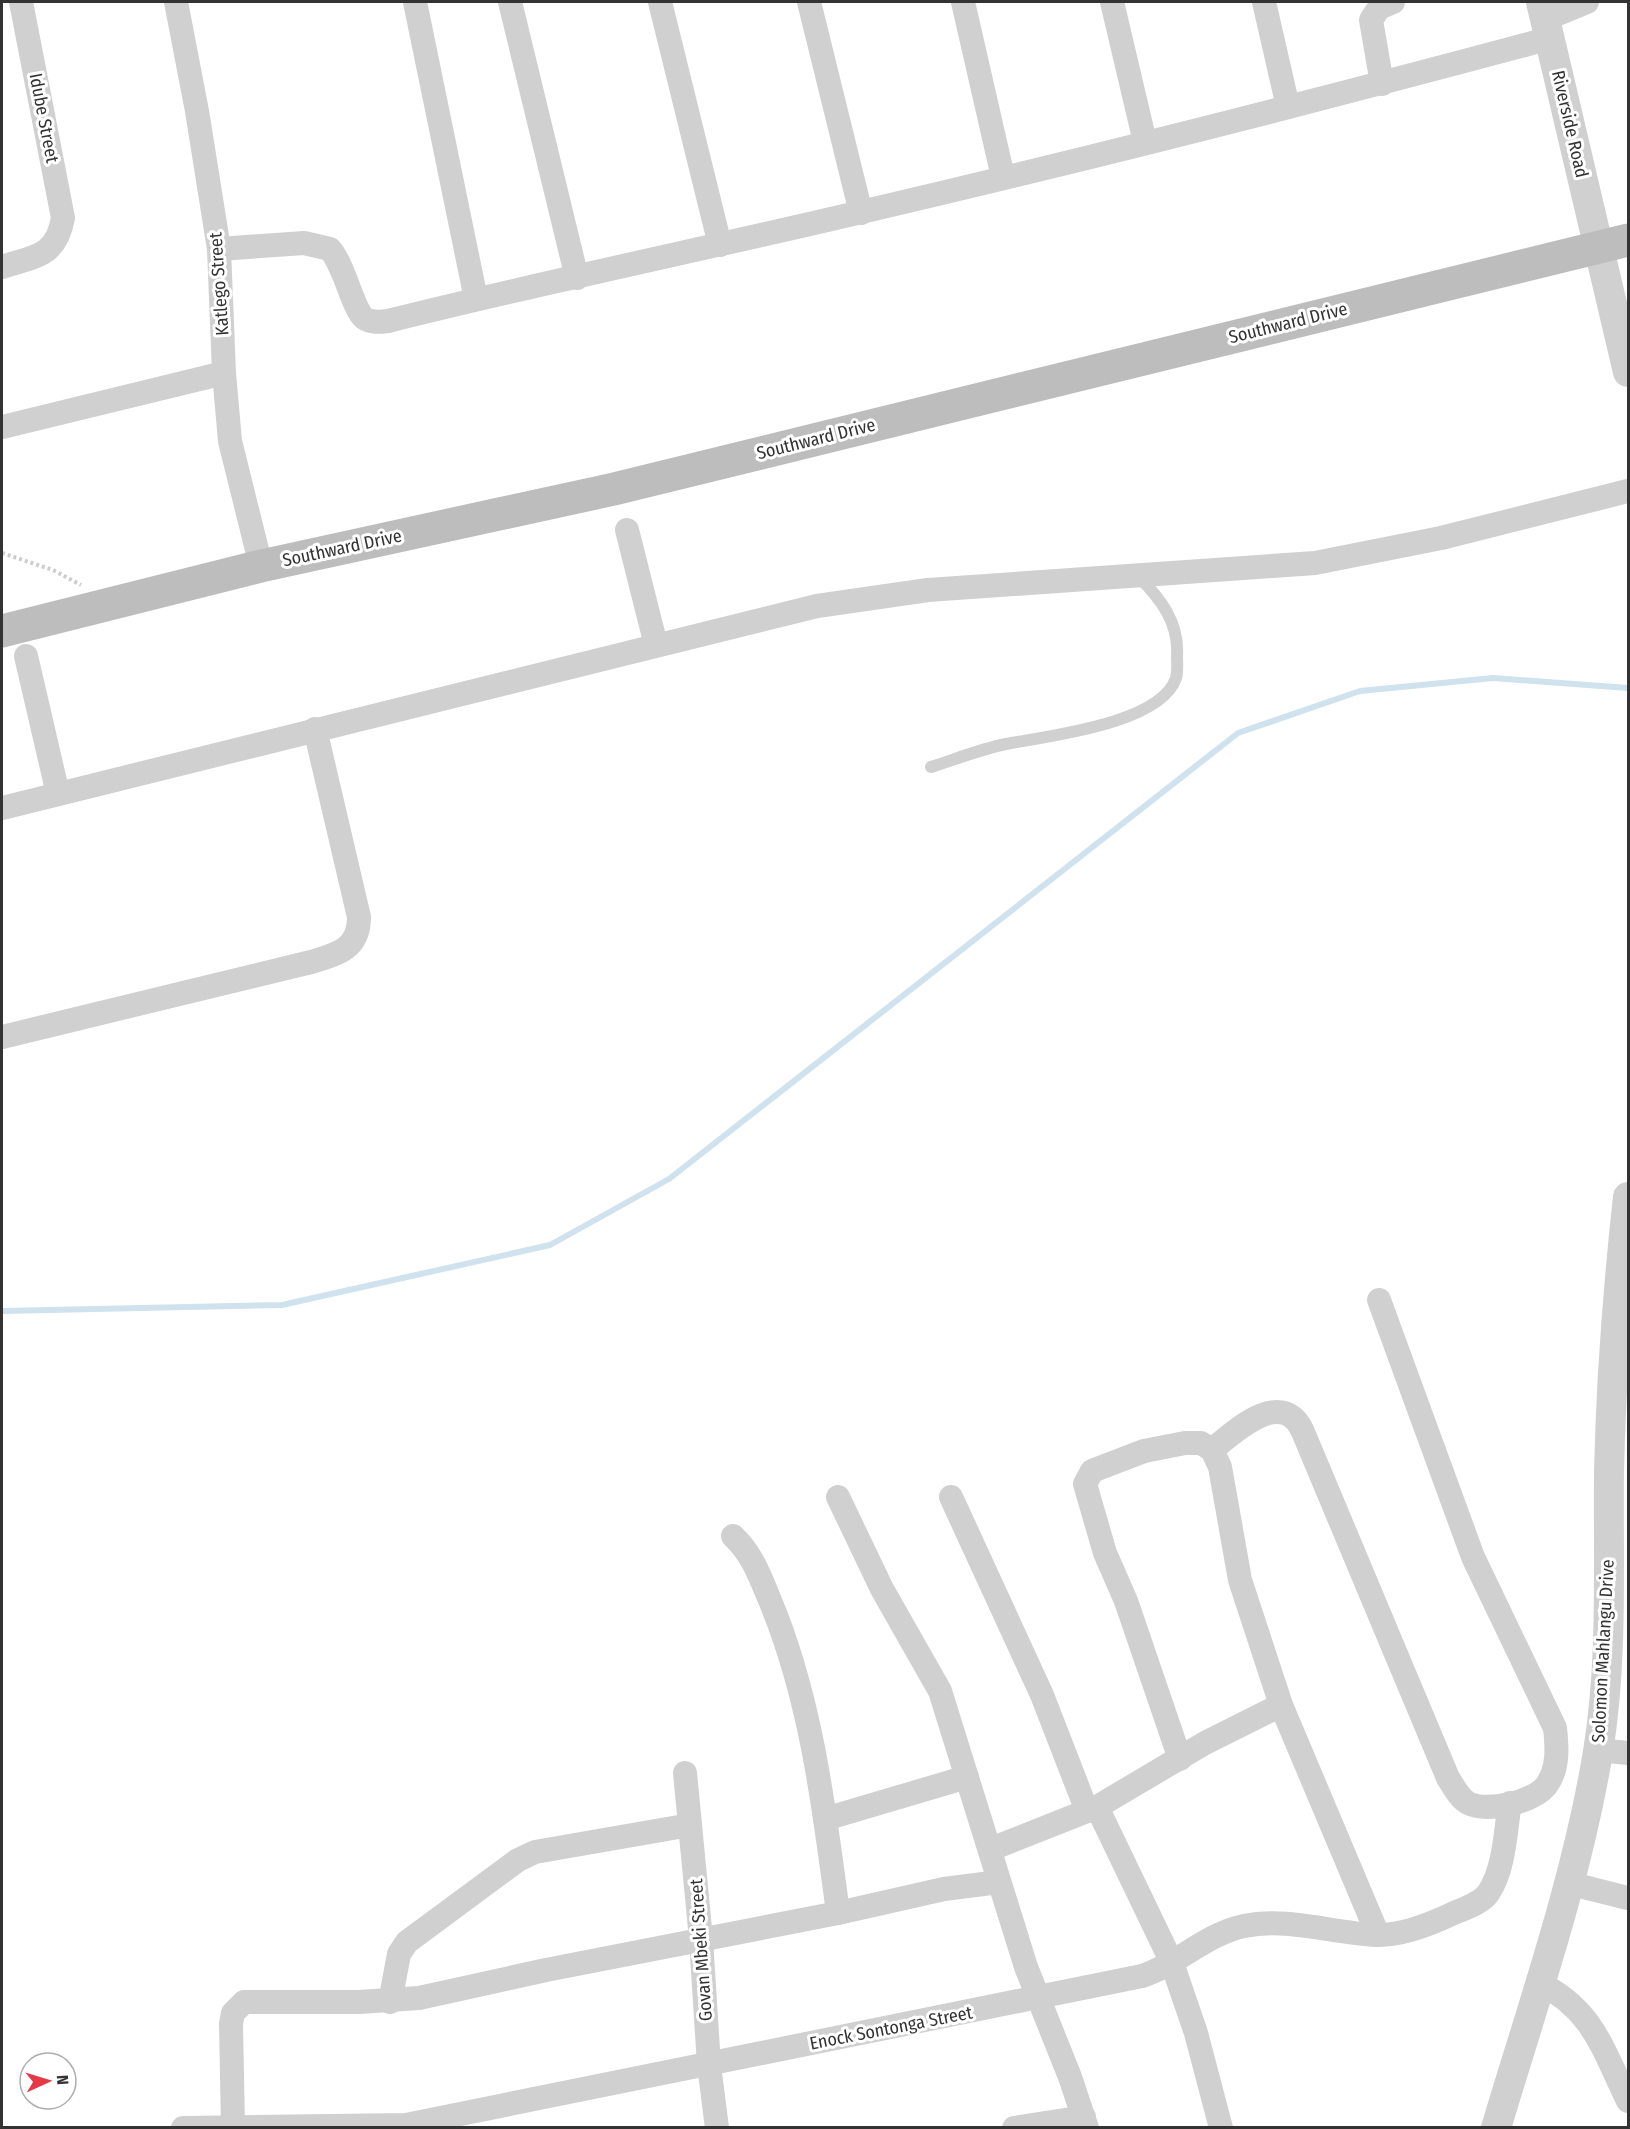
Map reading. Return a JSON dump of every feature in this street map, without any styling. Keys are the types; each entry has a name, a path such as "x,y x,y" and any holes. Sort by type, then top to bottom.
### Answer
{"main road":[{"name":"Southward Drive","path":"2,631 261,566 614,489 1613,243"}],"street":[{"name":"Idube Street","path":"2,267 46,252 60,235 63,218 21,2"},
{"name":"Katlego Street","path":"176,2 197,111 219,249 224,373 230,441 261,566"},
{"path":"415,2 476,299"},
{"path":"510,2 577,278"},
{"path":"660,2 720,245"},
{"path":"809,2 861,213"},
{"path":"963,2 1003,177"},
{"path":"1112,2 1145,142"},
{"path":"1264,2 1288,107"},
{"path":"1382,84 1371,20 1379,8 1393,2"},
{"path":"219,249 304,243 330,249 342,266 359,311 364,318 375,322 861,213 1382,84 1587,2"},
{"name":"Riverside Road","path":"1546,20 1613,243"},
{"path":"1613,243 1629,372"},
{"path":"2,427 224,373"},
{"path":"2,808 828,604 928,590 1315,563 1431,540 1629,491"},
{"path":"627,530 656,645"},
{"path":"26,656 58,794"},
{"path":"2,1037 311,962 332,955 353,942 359,932 359,917 315,729"},
{"name":"Solomon Mahlangu Drive","path":"1496,2127 1568,1883 1598,1750 1619,1468 1629,1197"},
{"path":"1212,1450 1246,1424 1272,1412 1282,1411 1291,1414 1298,1421 1448,1778 1466,1802 1487,1806 1510,1803 1535,1795 1546,1785 1557,1756 1555,1728 1473,1557 1379,1300"},
{"path":"1180,1759 1126,1601 1105,1553 1085,1484 1092,1471 1143,1451 1185,1443 1201,1443 1212,1450 1220,1467 1240,1580 1281,1705 1378,1935"},
{"path":"838,1497 882,1589 940,1691 1037,1998 1086,2122 1014,2127"},
{"path":"951,1497 1092,1809 1172,1963 1196,2033 1221,2127"},
{"path":"733,1536 747,1549 754,1562 783,1631 805,1708 825,1819 838,1913"},
{"path":"991,1849 1092,1809 1132,1784 1281,1705"},
{"path":"1598,1750 1629,1753"},
{"name":"Govan Mbeki Street","path":"685,1773 701,1939 709,2065 717,2127"},
{"path":"825,1819 967,1777"},
{"name":"Enock Sontonga Street","path":"183,2127 406,2125 1142,1976 1172,1963 1200,1945 1244,1926 1279,1924 1378,1935 1435,1922 1488,1894 1498,1873 1510,1803"},
{"path":"390,2002 399,1954 407,1942 518,1860 550,1848 690,1825"},
{"path":"233,2127 231,2024 233,2013 239,2004 252,2000 390,2002 438,1995 546,1970 838,1913 944,1889 999,1882"},
{"path":"1568,1883 1629,1898"},
{"path":"1539,1983 1560,1993 1586,2017 1629,2101"}],"lane":[{"path":"931,767 1004,744 1065,735 1127,717 1156,703 1176,679 1178,638 1161,599 1138,576"}],"path":[{"path":"2,553 76,581 88,589 98,608"}],"waterway":[{"path":"2,1311 282,1305 550,1245 669,1179 1238,733 1360,691 1493,678 1628,688"}]}
